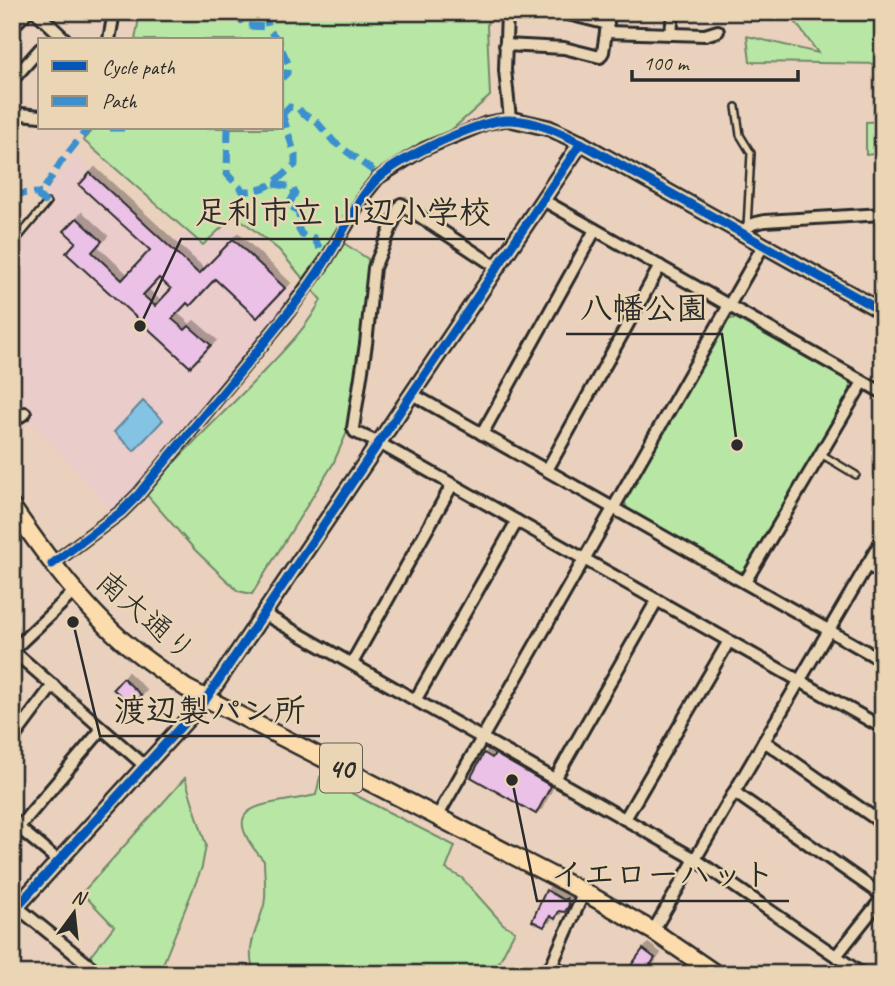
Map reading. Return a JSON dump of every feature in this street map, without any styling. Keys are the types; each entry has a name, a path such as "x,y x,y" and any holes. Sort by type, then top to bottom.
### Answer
{"main road":[{"name":"南大通り","path":"12,507 74,592 108,627 147,659 206,699 584,892 653,931 716,974"}],"street":[{"path":"12,27 27,12"},
{"path":"36,12 52,36"},
{"path":"109,38 114,12"},
{"path":"507,12 505,45 510,119"},
{"path":"560,12 607,28 705,36 718,31"},
{"path":"505,45 564,48 600,57 609,12"},
{"path":"671,34 673,12"},
{"path":"16,76 38,51"},
{"path":"12,113 38,116"},
{"path":"52,564 121,512 138,495 284,318 326,260 366,193 378,178 424,149 487,123 510,119 549,128 581,143 745,230 764,244 883,312"},
{"path":"100,974 14,910 206,699 581,143"},
{"path":"543,200 883,393"},
{"path":"498,268 401,204 374,268 353,428 355,432 379,443 883,728"},
{"path":"745,230 754,223 776,220 883,214"},
{"path":"482,434 596,230"},
{"path":"437,817 764,244"},
{"path":"547,470 660,266"},
{"path":"745,582 863,382"},
{"path":"412,394 883,661"},
{"path":"12,422 29,410"},
{"path":"352,663 452,485"},
{"path":"416,699 517,521"},
{"path":"653,931 883,538"},
{"path":"867,565 883,575"},
{"path":"74,592 13,650 144,765"},
{"path":"555,779 656,600"},
{"path":"264,614 695,859 862,974"},
{"path":"625,819 729,641"},
{"path":"12,740 53,685"},
{"path":"60,862 16,832 102,729"},
{"path":"764,741 883,824"},
{"path":"734,792 883,897 836,956"},
{"path":"544,974 552,964 584,892"},
{"path":"552,964 566,974"}],"lane":[{"path":"736,107 740,135 751,153 745,230"},
{"path":"12,245 47,203"},
{"path":"821,454 856,475"}],"shaded area":[{"path":"76,156 168,242 186,233 228,229 244,240 296,292 132,494 113,512 12,399 12,369 17,365 12,359 12,251 49,206 44,199 55,179"}],"green space":[{"path":"140,12 489,12 487,26 490,96 448,133 403,153 382,168 364,188 333,236 368,259 365,305 348,430 333,464 252,594 238,591 195,550 146,494 289,344 321,300 279,250 235,215 203,245 83,140 92,130 284,130 284,38 135,38"},
{"path":"788,12 883,12 883,64 750,62 747,36 818,53"},
{"path":"883,121 883,153 866,155 866,122"},
{"path":"735,318 850,382 850,390 748,570 738,572 627,508 624,500 727,320"},
{"path":"320,777 455,846 446,869 462,878 503,924 515,931 493,974 255,974 251,947 265,900 264,861 249,841 243,826 245,816 253,809 266,804 316,795"},
{"path":"185,778 206,845 202,867 159,974 108,974 89,958 114,926 82,893"}],"water":[{"path":"143,401 163,420 134,451 114,432"}],"building":[{"path":"90,173 199,274 233,239 285,288 257,318 215,279 190,306 187,303 172,319 185,330 189,326 211,345 190,367 66,253 76,242 64,231 77,218 102,241 92,252 122,280 150,250 79,185","holes":["159,278 171,289 155,306 143,295"]},
{"path":"123,678 141,695 132,706 113,689"},
{"path":"484,753 492,758 495,754 551,786 536,814 471,777"},
{"path":"546,890 564,900 567,898 569,905 565,912 559,911 555,919 550,916 544,927 532,921"},
{"path":"643,949 655,958 644,974 639,974 630,967"}],"marked path":[{"path":"234,12 247,26 269,27"},
{"path":"265,12 269,30 276,38"},
{"path":"284,54 288,63 284,76"},
{"path":"284,113 289,107 298,108 316,121 334,142 380,176"},
{"path":"228,130 227,174 243,191 252,191 272,184 295,165 295,155 284,119"},
{"path":"47,203 39,197 61,162 86,130"},
{"path":"274,184 292,187 295,193 289,204 299,213 299,230 302,235 314,238 326,260"},
{"path":"12,194 41,193"}],"cycle path":[{"path":"52,564 121,512 138,495 302,294 327,259 358,204 377,179 421,151 481,125 498,121 521,121 564,135 883,312"},
{"path":"12,912 206,699 581,143"}],"place":[{"name":"足利市立 山辺小学校","path":"140,326"},
{"name":"八幡公園","path":"737,445"},
{"name":"渡辺製パン所","path":"73,622"},
{"name":"イエローハット","path":"512,780"}]}
